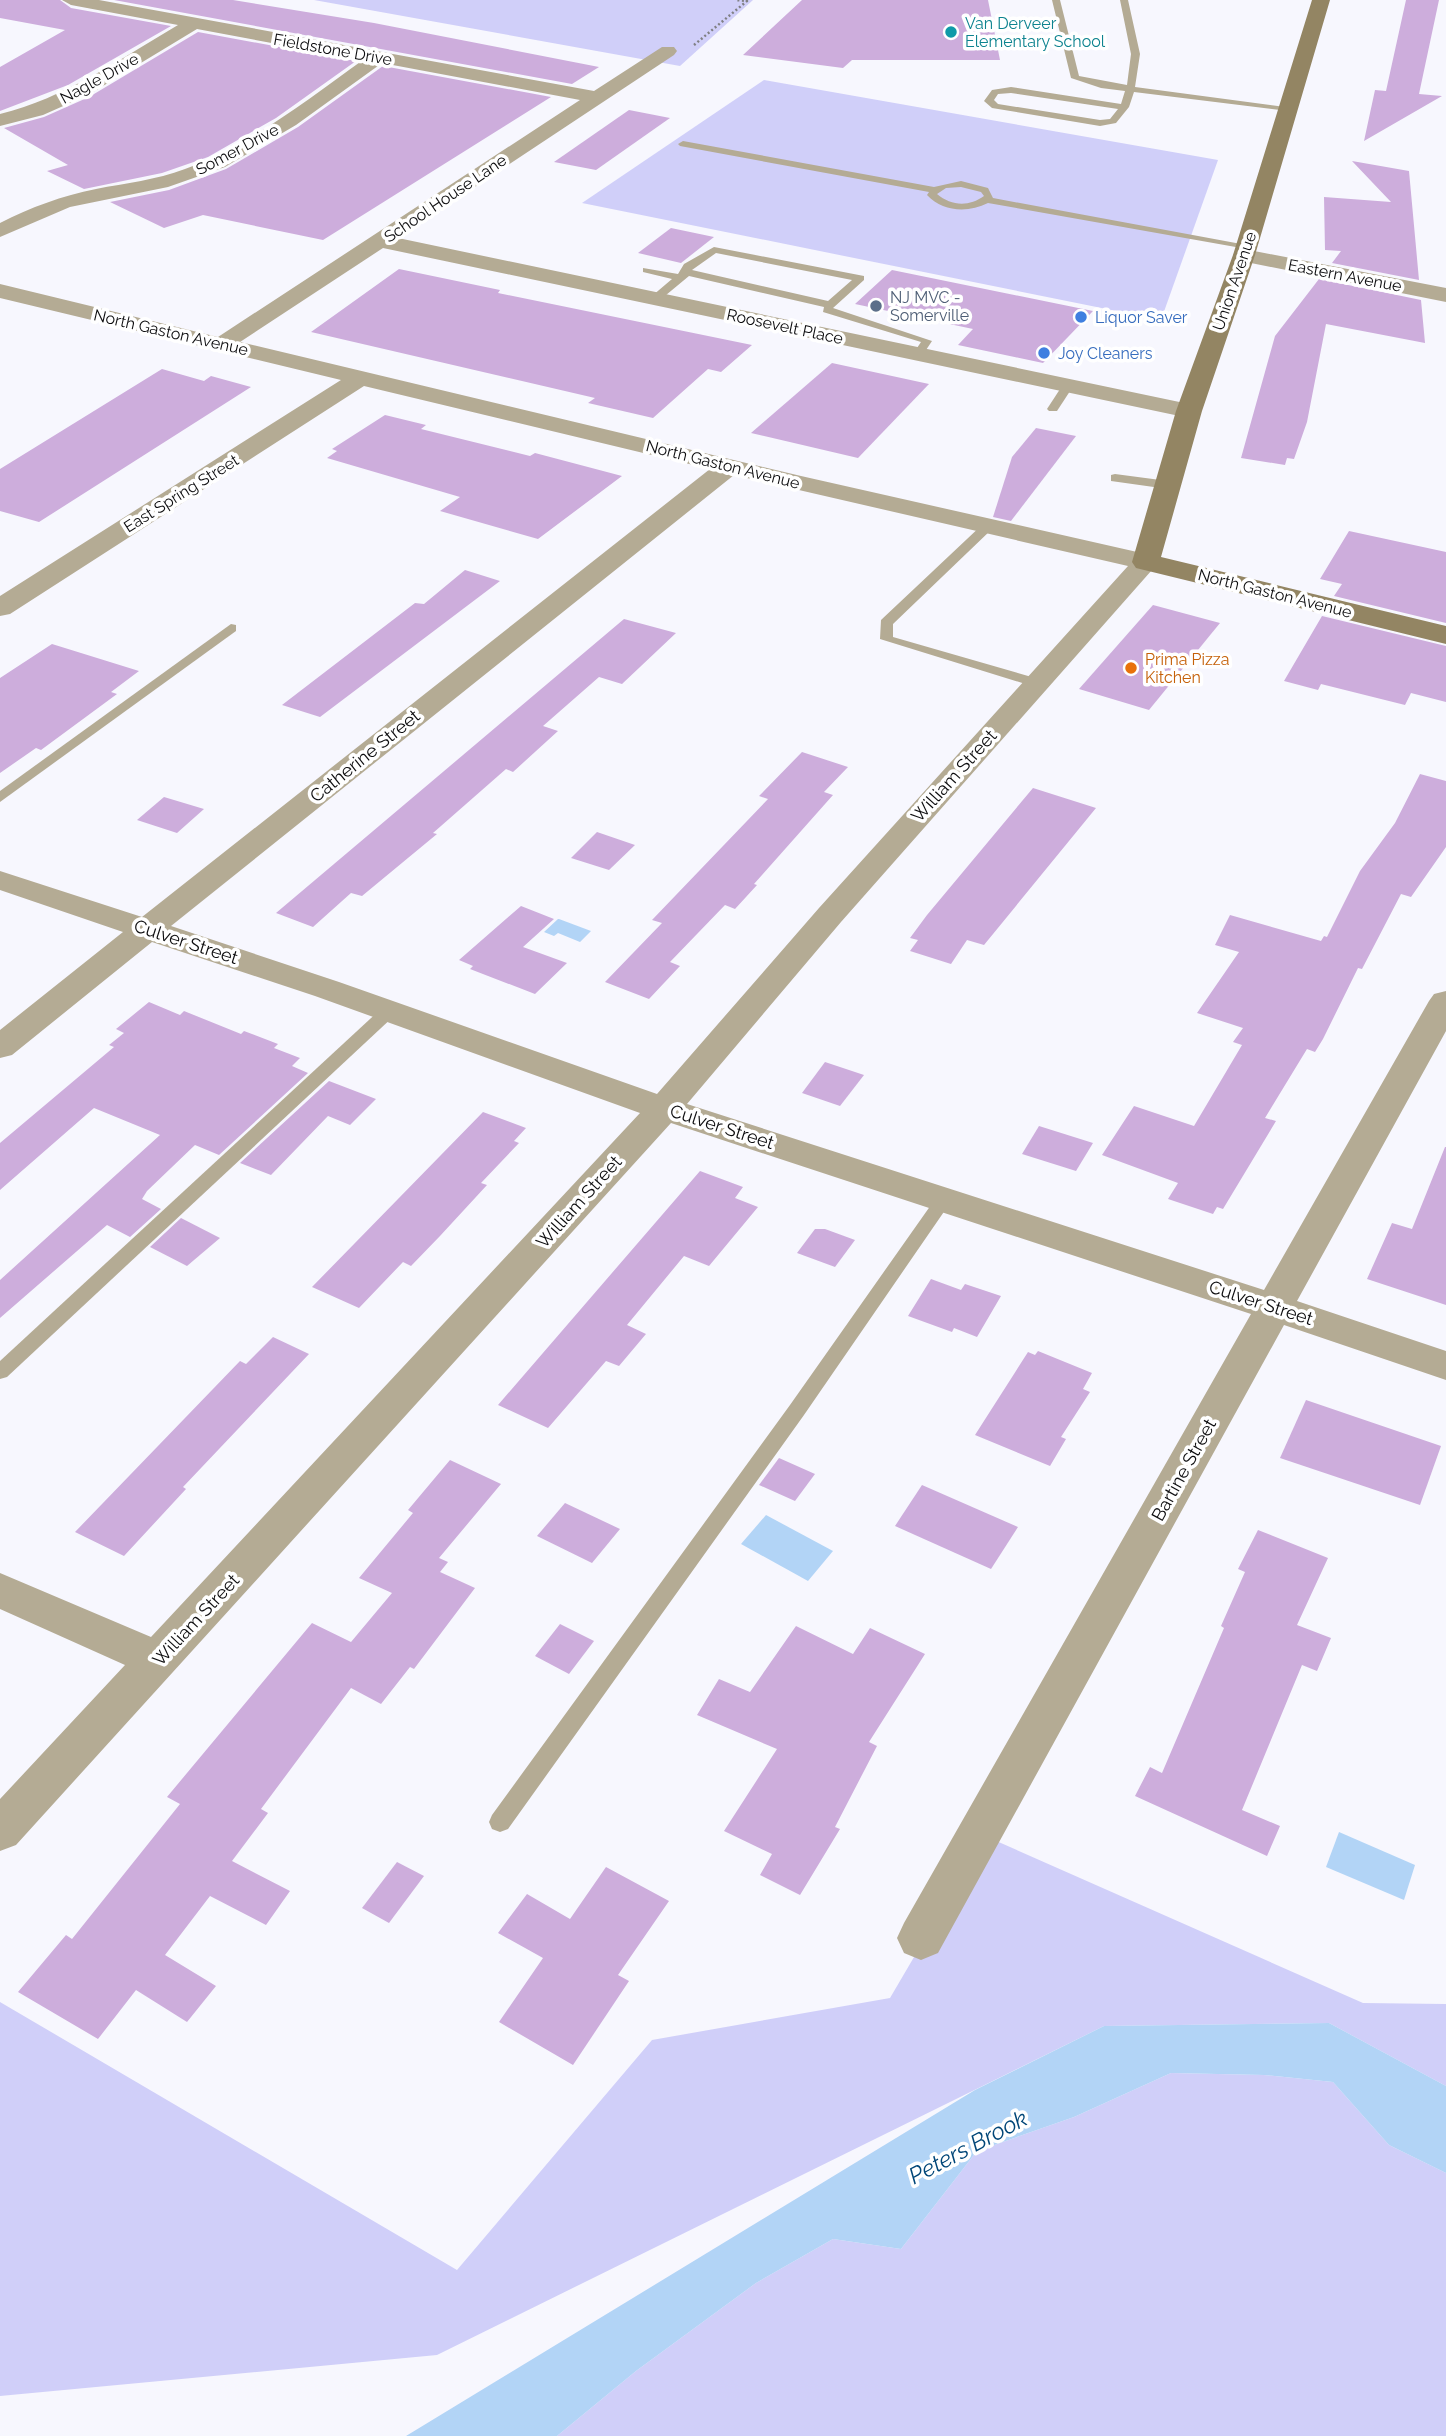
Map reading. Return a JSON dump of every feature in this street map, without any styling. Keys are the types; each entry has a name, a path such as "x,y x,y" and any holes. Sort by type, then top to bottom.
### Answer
{"street":[{"name":"Fieldstone Drive","path":"71,0 594,97"},
{"name":"Union Avenue","path":"1146,562 1189,411 1245,250 1321,0"},
{"name":"Nagle Drive","path":"0,120 36,111 71,96 192,24"},
{"name":"School House Lane","path":"222,344 382,241 594,97 668,51"},
{"name":"Somer Drive","path":"0,231 65,202 168,181 214,165 307,109 378,57"},
{"name":"Roosevelt Place","path":"382,241 1189,411"},
{"name":"Eastern Avenue","path":"1245,250 1446,296"},
{"name":"North Gaston Avenue","path":"0,291 1446,635"},
{"path":"0,315 31,298"},
{"name":"East Spring Street","path":"0,608 362,377"},
{"name":"Catherine Street","path":"0,1047 512,637 731,466"},
{"name":"William Street","path":"0,1831 664,1108 830,915 1146,562"},
{"name":"Culver Street","path":"0,880 389,1011 664,1108 1446,1366"},
{"name":"Bartine Street","path":"921,1938 1446,1002"},
{"path":"0,1590 159,1660"}],"lane":[{"path":"1056,0 1075,78 1101,85 1288,108"},
{"path":"1124,0 1138,58 1132,88 1124,107 1113,121 1100,123 995,106 989,101 995,92 1011,90 1124,107"},
{"path":"683,144 935,190 951,184 970,185 989,193 987,200"},
{"path":"935,190 932,195 935,199 948,205 975,205 987,200 1245,250"},
{"path":"656,298 683,275 688,266 714,250 860,278 815,332"},
{"path":"647,270 683,275 834,309 927,341 918,354"},
{"path":"1053,410 1068,385"},
{"path":"1115,478 1168,485"},
{"path":"988,526 886,623 887,639 1037,683"},
{"path":"0,798 231,628"},
{"path":"0,1372 389,1011"},
{"path":"500,1822 797,1410 944,1199"}],"path":[{"path":"694,45 747,1 735,0"}],"shaded area":[{"path":"314,0 753,0 680,66"},
{"path":"764,80 1218,160 1161,320 582,203"},
{"path":"985,1836 1363,2003 1446,2004 1446,2086 1329,2023 1104,2026 437,2355 0,2396 0,2002 457,2270 652,2040 890,1998"},
{"path":"1171,2073 1264,2075 1333,2082 1389,2145 1446,2173 1446,2436 557,2436 636,2371 756,2283 833,2239 901,2249 977,2151 1074,2117"}],"water":[{"path":"558,919 591,931 580,942 558,933 554,936 544,932"},
{"path":"766,1515 833,1551 808,1581 741,1544"},
{"path":"1339,1832 1415,1865 1404,1900 1326,1867"},
{"name":"Peters Brook","path":"1329,2023 1446,2086 1446,2173 1389,2145 1333,2082 1264,2075 1171,2073 1074,2117 977,2151 901,2249 833,2239 756,2283 636,2371 557,2436 406,2436 975,2090 1104,2026"}],"building":[{"path":"0,0 60,0 71,8 171,26 68,85 0,111 0,67 65,30 0,18"},
{"path":"114,0 233,0 374,23 599,67 572,84"},
{"path":"802,0 988,0 1000,60 852,60 843,68 743,55"},
{"path":"1406,0 1439,0 1419,94 1442,96 1364,141 1375,90 1386,91"},
{"path":"198,32 356,61 276,118 208,157 162,173 84,189 47,171 68,165 4,128 44,117 89,97"},
{"path":"383,66 551,97 323,240 203,215 164,228 110,202 169,190 226,169 298,127"},
{"path":"629,110 670,118 596,170 554,162"},
{"path":"1352,161 1409,171 1419,280 1332,263 1341,251 1325,250 1324,197 1391,202"},
{"path":"671,228 714,237 681,263 638,253"},
{"path":"399,269 500,290 498,293 752,345 721,372 708,369 653,418 588,403 595,398 311,332"},
{"path":"892,270 1093,311 1043,363 958,345 973,329 855,304"},
{"path":"1319,279 1421,300 1425,343 1326,324 1307,422 1294,459 1287,458 1285,465 1241,458 1275,336"},
{"path":"832,363 929,384 858,458 751,433"},
{"path":"162,369 204,381 211,376 251,387 39,522 0,511 0,469"},
{"path":"385,415 426,425 421,429 530,456 535,453 622,476 538,539 440,511 460,497 327,458 337,451 332,449"},
{"path":"1036,428 1076,436 1011,521 993,517 1012,457"},
{"path":"1349,531 1446,552 1446,623 1334,596 1342,584 1320,579"},
{"path":"465,570 500,581 320,717 282,705 415,603 424,604"},
{"path":"1153,605 1220,623 1149,710 1079,689"},
{"path":"1322,616 1446,646 1446,702 1411,693 1405,705 1321,684 1318,690 1284,681"},
{"path":"624,619 676,633 622,684 599,677 543,726 558,731 513,772 506,769 433,833 437,834 362,896 351,893 313,927 276,913"},
{"path":"52,644 139,671 111,692 117,694 41,750 36,748 0,773 0,678"},
{"path":"802,752 848,767 824,792 833,795 754,884 757,885 735,909 725,905 670,962 680,966 649,999 605,982 662,923 652,920 768,799 759,796"},
{"path":"1420,774 1446,781 1446,847 1411,897 1401,894 1362,969 1358,968 1323,1039 1315,1052 1307,1049 1265,1118 1276,1121 1223,1209 1217,1207 1213,1214 1168,1199 1178,1183 1102,1155 1134,1106 1194,1126 1242,1045 1233,1042 1243,1028 1197,1013 1239,952 1215,945 1230,915 1321,941 1324,936 1327,937 1360,871 1395,823"},
{"path":"1033,788 1096,808 984,945 967,940 951,964 910,951 918,940 910,938 927,915"},
{"path":"164,797 204,809 177,833 137,820"},
{"path":"597,832 635,845 609,870 571,858"},
{"path":"521,906 554,919 523,947 567,963 535,994 470,969 473,966 459,960"},
{"path":"149,1002 180,1015 184,1011 241,1034 244,1031 278,1044 274,1048 300,1058 292,1066 308,1073 219,1155 195,1145 147,1191 142,1199 161,1209 130,1237 107,1225 0,1318 0,1280 160,1135 94,1108 0,1190 0,1143 114,1047 109,1045 124,1033 116,1029"},
{"path":"825,1062 864,1075 840,1106 802,1093"},
{"path":"329,1081 376,1099 350,1125 328,1116 271,1175 240,1163"},
{"path":"483,1112 526,1128 514,1141 519,1143 481,1183 487,1185 411,1266 403,1262 359,1308 312,1287"},
{"path":"1039,1126 1093,1143 1076,1171 1022,1154"},
{"path":"1445,1147 1446,1305 1367,1279 1392,1223 1412,1229"},
{"path":"700,1171 743,1187 735,1198 758,1207 709,1266 684,1256 627,1325 646,1334 619,1366 606,1361 548,1428 498,1405"},
{"path":"181,1218 220,1238 187,1266 150,1247"},
{"path":"815,1229 825,1229 855,1240 835,1267 797,1253"},
{"path":"931,1279 961,1290 965,1284 1001,1296 977,1337 954,1328 952,1332 908,1316"},
{"path":"273,1337 309,1354 183,1487 186,1489 124,1556 75,1532 240,1361 246,1364"},
{"path":"1038,1351 1092,1373 1083,1389 1090,1392 1061,1437 1066,1439 1050,1466 975,1435 1028,1352 1035,1355"},
{"path":"1306,1400 1441,1446 1420,1505 1280,1458"},
{"path":"779,1458 815,1474 795,1501 759,1485"},
{"path":"450,1460 501,1484 439,1558 448,1562 440,1572 475,1588 414,1669 410,1667 381,1704 351,1688 261,1809 268,1813 232,1861 290,1891 266,1925 210,1896 165,1955 216,1986 187,2022 136,1990 98,2039 18,1992 66,1935 72,1939 180,1804 167,1797 312,1623 351,1642 392,1593 359,1578 413,1513 408,1510"},
{"path":"922,1485 1018,1527 991,1569 895,1526"},
{"path":"565,1503 620,1529 592,1563 537,1536"},
{"path":"1258,1530 1328,1558 1297,1625 1331,1638 1317,1671 1302,1665 1242,1810 1280,1826 1267,1856 1135,1796 1150,1767 1162,1773 1224,1628 1221,1626 1245,1572 1238,1569"},
{"path":"560,1624 594,1641 569,1674 535,1656"},
{"path":"796,1626 853,1654 870,1628 925,1654 869,1742 877,1746 835,1827 840,1829 800,1895 760,1875 772,1854 724,1831 777,1749 697,1715 719,1679 750,1692"},
{"path":"397,1862 424,1876 389,1923 362,1908"},
{"path":"606,1867 669,1901 618,1975 629,1981 573,2065 499,2022 543,1958 498,1933 527,1894 570,1919"}],"place":[{"name":"Van Derveer Elementary School","path":"951,32"},
{"name":"NJ MVC - Somerville","path":"876,306"},
{"name":"Liquor Saver","path":"1081,317"},
{"name":"Joy Cleaners","path":"1044,353"},
{"name":"Prima Pizza Kitchen","path":"1131,668"}]}
